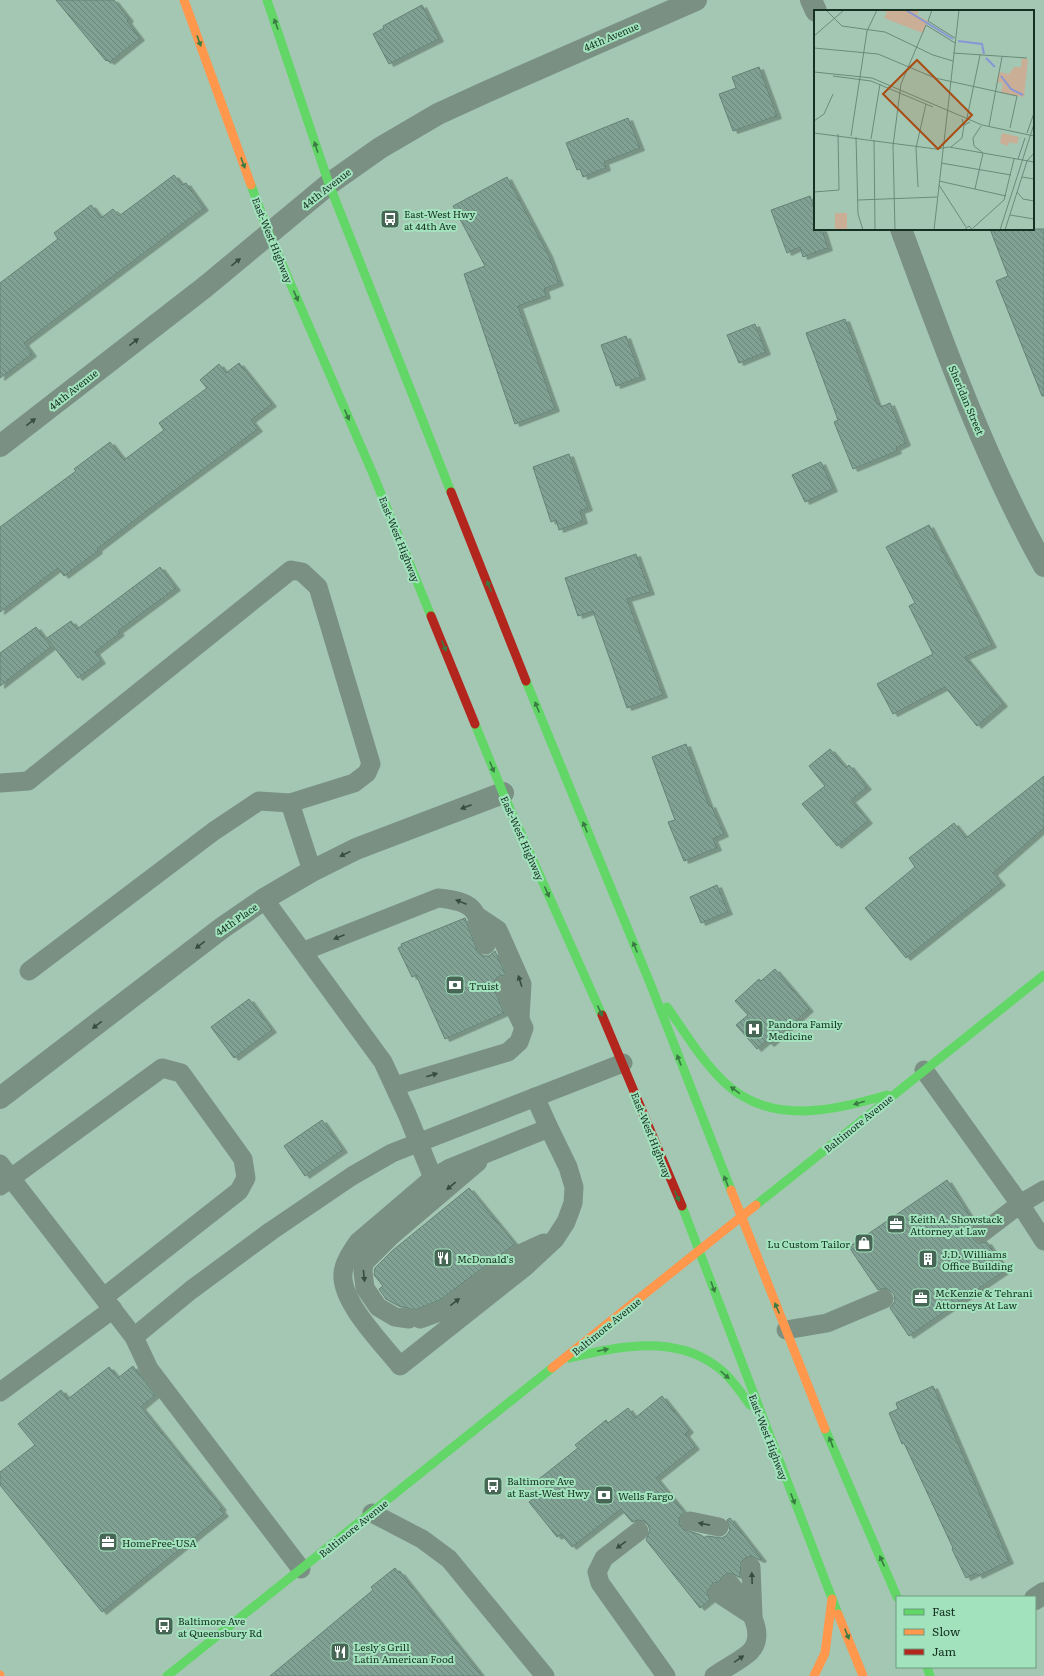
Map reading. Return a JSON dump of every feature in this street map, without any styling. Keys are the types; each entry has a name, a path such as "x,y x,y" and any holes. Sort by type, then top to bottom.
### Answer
{"main road":[{"name":"East-West Highway","path":"184,0 269,234 373,474 503,793 623,1062 700,1251 764,1424 863,1676"},
{"path":"267,0 329,184 558,762 650,983 740,1218 840,1466 897,1596"},
{"name":"Baltimore Avenue","path":"167,1676 1044,975"},
{"path":"650,983 711,1068 733,1090 759,1104 787,1112 818,1111 852,1105 896,1092"},
{"path":"565,1359 618,1347 655,1346 687,1352 710,1362 734,1383 764,1424"},
{"path":"814,1676 825,1653 832,1598"}],"street":[{"name":"44th Avenue","path":"0,446 205,287 329,184 392,140 438,114 593,44 696,0"},
{"path":"812,0 816,10"},
{"name":"Sheridan Street","path":"901,230 954,369 1000,480 1044,566"},
{"name":"44th Place","path":"0,1098 222,928 264,899 312,871 380,839 503,793"}],"lane":[{"path":"0,783 28,781 291,570 302,572 318,587 371,764 367,773 354,783 290,803 259,801 214,831 29,970"},
{"path":"290,803 312,871"},
{"path":"304,951 438,898 459,900 472,907 478,916 486,945"},
{"path":"264,899 304,951 383,1062 419,1142 433,1178"},
{"path":"478,916 498,930 522,984 520,1019"},
{"path":"394,1086 508,1052 519,1042 524,1028 504,986"},
{"path":"134,1337 191,1290 271,1232 339,1184 392,1153 623,1062"},
{"path":"0,1392 108,1303 239,1191 246,1178 243,1159 181,1073 162,1068 4,1176 108,1303 134,1337 149,1369 301,1569"},
{"path":"924,1070 1020,1204 1044,1241"},
{"path":"535,1097 568,1168 574,1187 573,1204 566,1222 555,1239 526,1267 400,1366 352,1305 344,1288 343,1272 349,1256 358,1242 433,1178 450,1168 549,1128"},
{"path":"491,1151 391,1236 364,1263 363,1272 365,1288 378,1307 395,1317 415,1319 445,1310 522,1253 555,1239"},
{"path":"982,1233 1020,1204 1044,1190"},
{"path":"786,1330 827,1323 884,1299"},
{"path":"372,1513 422,1539 449,1559 546,1676"},
{"path":"690,1521 719,1527"},
{"path":"639,1532 604,1558 597,1572 600,1583 666,1676"},
{"path":"714,1676 750,1651 757,1635 753,1616 751,1568"},
{"path":"724,1588 753,1616"}],"building":[{"path":"56,0 114,0 129,19 127,21 140,38 110,62 107,60 106,61"},
{"path":"422,5 439,39 389,64 373,34 384,28 383,26"},
{"path":"759,67 777,116 733,131 719,94 736,88 732,77"},
{"path":"628,118 640,148 604,162 606,168 583,177 580,169 577,170 566,143"},
{"path":"174,175 182,185 186,183 204,208 24,343 32,354 0,378 0,283 58,239 54,233 91,205 101,218 113,209 119,216"},
{"path":"507,177 548,254 559,283 544,289 546,296 518,306 555,409 515,424 464,274 485,266 453,206"},
{"path":"810,196 814,208 814,230 822,230 828,248 803,257 800,247 787,253 771,210"},
{"path":"1044,229 1044,396 1042,396 996,281 1008,276 990,230"},
{"path":"845,319 877,404 879,403 881,407 890,403 906,443 896,448 897,451 853,469 834,422 838,420 806,333"},
{"path":"755,324 766,352 739,363 727,335"},
{"path":"626,336 641,377 616,386 601,345"},
{"path":"239,363 272,404 251,420 258,429 156,504 97,549 98,551 64,576 58,568 0,612 0,527 76,471 74,469 110,442 124,460 164,430 159,423 207,388 200,380 219,364 226,373"},
{"path":"569,454 588,508 580,511 583,521 559,530 556,520 551,522 533,467"},
{"path":"821,462 833,489 805,502 792,475"},
{"path":"929,525 992,645 965,657 1003,704 977,726 945,687 893,714 877,684 933,654 909,606 915,603 886,547"},
{"path":"636,554 650,592 627,599 663,695 627,708 593,611 578,616 565,578"},
{"path":"160,567 176,588 118,631 120,633 95,652 101,661 78,678 47,638 71,621 77,629"},
{"path":"36,627 51,647 0,686 0,653"},
{"path":"686,744 709,806 711,805 724,834 713,839 717,848 684,861 668,822 675,820 652,757"},
{"path":"830,749 846,768 849,765 867,787 851,800 868,821 837,846 802,804 825,786 809,766"},
{"path":"1044,776 1044,828 993,873 1001,883 906,958 865,908 915,867 909,858 954,823 966,838"},
{"path":"717,885 728,912 701,923 690,897"},
{"path":"465,918 478,953 483,956 489,956 495,951 506,975 499,976 495,980 493,986 504,1013 445,1039 416,975 412,977 398,948 402,946 401,944"},
{"path":"775,969 809,1009 770,1044 766,1041 757,1049 736,1025 748,1015 735,1001 759,979 761,981"},
{"path":"249,999 272,1030 234,1058 211,1027"},
{"path":"322,1120 343,1150 305,1176 284,1146"},
{"name":"J.D. Williams Office Building","path":"947,1180 975,1224 972,1229 973,1239 978,1243 987,1242 1006,1270 909,1336 890,1308 895,1301 894,1294 886,1288 878,1290 849,1247"},
{"name":"McDonald's","path":"469,1188 515,1244 440,1300 415,1310 399,1306 386,1299 379,1289 383,1286 374,1275 375,1268 392,1251"},
{"path":"133,1366 155,1395 141,1407 222,1508 220,1509 224,1514 102,1612 0,1485 0,1472 35,1445 18,1424 61,1390 68,1399 109,1367 118,1378"},
{"path":"933,1386 1009,1561 978,1576 976,1573 966,1578 904,1443 902,1444 889,1413 898,1409 896,1403"},
{"name":"Wells Fargo","path":"662,1396 689,1430 685,1434 695,1447 656,1478 684,1512 679,1518 680,1525 683,1529 701,1535 704,1538 707,1536 722,1538 727,1535 730,1530 727,1520 730,1518 762,1559 760,1560 751,1556 745,1558 741,1562 739,1577 728,1573 723,1576 719,1582 713,1583 707,1592 710,1600 700,1608 646,1540 650,1530 644,1521 638,1520 632,1522 621,1509 572,1547 561,1534 557,1537 529,1502 546,1488 539,1479 578,1448 575,1445 606,1420 608,1423 628,1408 635,1418"},
{"path":"395,1568 399,1573 400,1572 482,1676 270,1676 373,1590 371,1587"}],"traffic: fast":[{"path":"267,0 329,184 451,492"},
{"path":"251,185 269,234 373,474 431,616"},
{"path":"526,681 650,983 731,1190"},
{"path":"475,724 503,793 602,1015"},
{"path":"756,1205 1044,975"},
{"path":"667,1007 701,1055 724,1082 742,1096 761,1105 781,1110 823,1110 887,1095"},
{"path":"682,1206 838,1614"},
{"path":"569,1358 625,1347 644,1346 682,1350 699,1356 726,1374 750,1405"},
{"path":"167,1676 552,1368"},
{"path":"825,1429 897,1596"},
{"path":"927,1668 930,1676"}],"traffic: slow":[{"path":"184,0 251,185"},
{"path":"731,1190 825,1429"},
{"path":"552,1368 756,1205"},
{"path":"814,1676 825,1653 832,1599"},
{"path":"838,1614 863,1676"}],"traffic: jam":[{"path":"451,492 526,681"},
{"path":"431,616 475,724"},
{"path":"602,1015 682,1206"}],"place":[{"name":"East-West Hwy at 44th Ave","path":"390,219"},
{"name":"Truist","path":"455,985"},
{"name":"Pandora Family Medicine","path":"754,1029"},
{"name":"Keith A. Showstack Attorney at Law","path":"896,1224"},
{"name":"Lu Custom Tailor","path":"864,1243"},
{"name":"McDonald's","path":"443,1258"},
{"name":"J.D. Williams Office Building","path":"928,1259"},
{"name":"McKenzie & Tehrani Attorneys At Law","path":"921,1298"},
{"name":"Baltimore Ave at East-West Hwy","path":"493,1486"},
{"name":"Wells Fargo","path":"604,1495"},
{"name":"HomeFree-USA","path":"108,1542"},
{"name":"Baltimore Ave at Queensbury Rd","path":"164,1626"},
{"name":"Lesly's Grill Latin American Food","path":"340,1652"}]}
